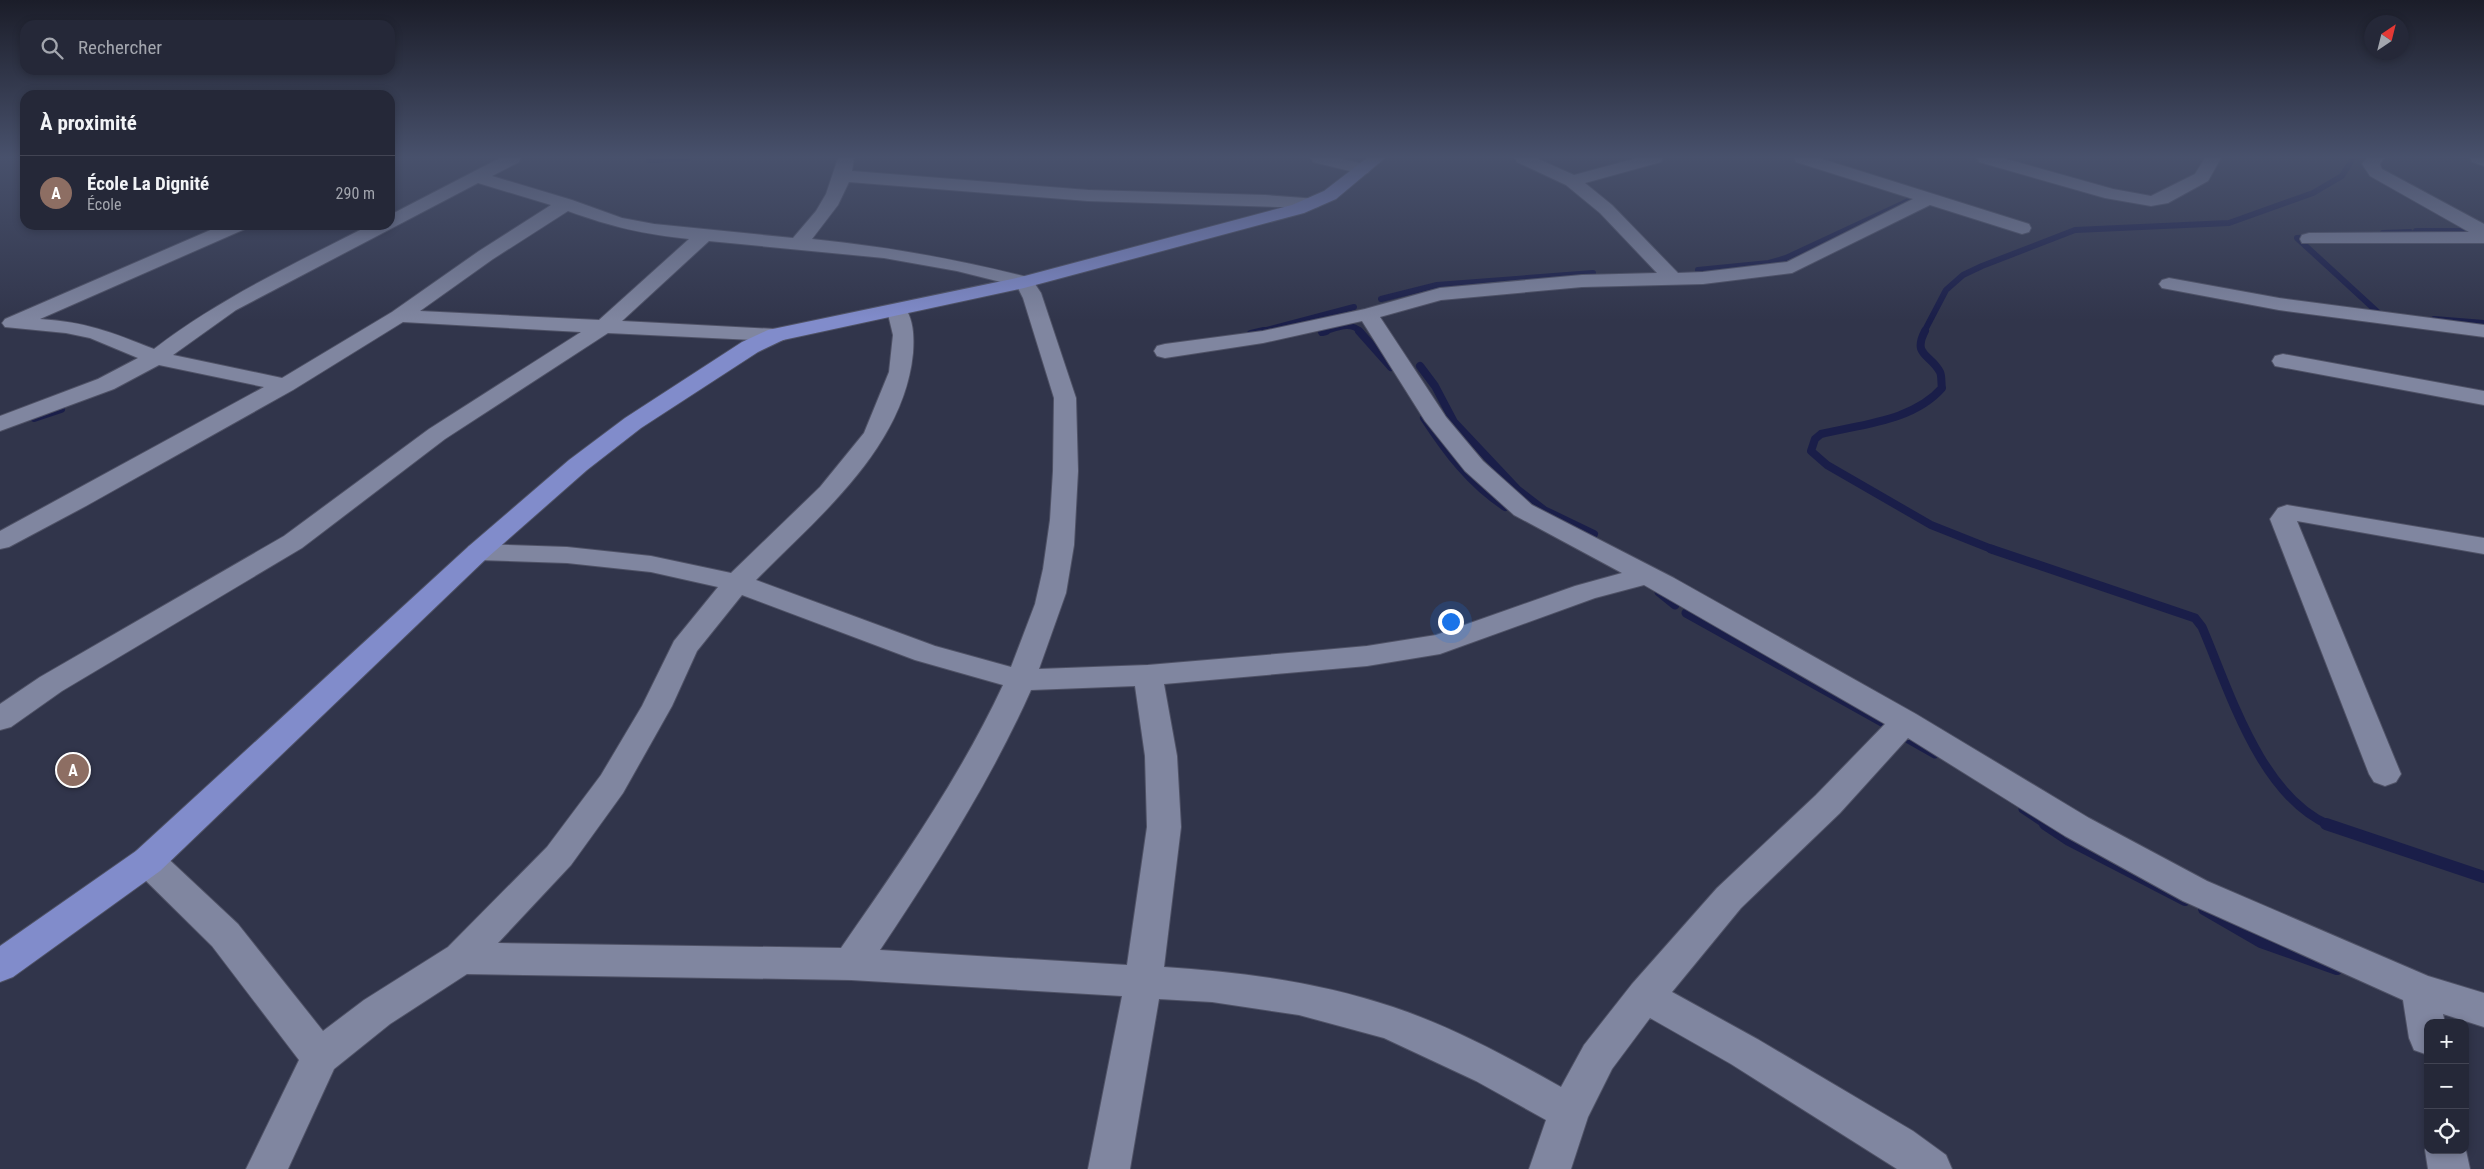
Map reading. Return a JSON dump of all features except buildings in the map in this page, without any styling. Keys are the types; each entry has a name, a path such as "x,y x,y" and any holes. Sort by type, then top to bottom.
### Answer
{"main road":[{"path":"0,966 148,861 478,552 578,465 633,423 750,347 776,335 1024,282 1139,250 1243,225 1282,213"}],"street":[{"path":"395,219 408,213"},
{"path":"0,540 78,501 285,385 399,316 486,255 553,213"},
{"path":"589,213 618,223 654,230 799,243 915,257 958,265 1024,282 1038,306 1040,323 1062,382 1065,398 1066,436 1062,532 1052,594 1022,680 979,764 934,842 851,964"},
{"path":"799,243 823,213"},
{"path":"1609,213 1674,280"},
{"path":"1166,351 1263,337 1368,314 1440,294 1582,281 1674,280 1741,275 1792,266 1900,213"},
{"path":"1971,213 2022,228"},
{"path":"2449,213 2484,232"},
{"path":"6,326 227,230"},
{"path":"0,424 106,384 156,358 189,332 229,306 374,230"},
{"path":"0,718 51,684 293,542 437,434 603,327 706,234"},
{"path":"2310,239 2484,237"},
{"path":"2169,284 2278,304 2484,331"},
{"path":"267,1169 320,1057 378,1012 461,958 559,856 612,784 657,706 684,648 737,583 829,492 875,434 900,372 904,335 897,310"},
{"path":"1368,314 1437,420 1474,466 1524,510 1647,575 1905,722 2077,828 2195,891 2420,990 2484,1010"},
{"path":"399,316 776,335"},
{"path":"6,326 66,327 96,332 156,358 285,385"},
{"path":"2283,361 2484,398"},
{"path":"2385,774 2283,519 2287,513 2302,514 2484,546"},
{"path":"478,552 567,555 651,564 737,583 925,653 1022,680 1148,675 1367,656 1440,644 1585,592 1647,575"},
{"path":"1109,1169 1144,980 1164,827 1161,756 1148,675"},
{"path":"1550,1169 1569,1112 1598,1057 1645,996 1729,898 1828,804 1905,722"},
{"path":"148,861 225,935 320,1057"},
{"path":"461,958 851,964 1144,980 1212,986 1299,999 1391,1023 1490,1068 1569,1112"},
{"path":"2420,990 2425,1019"},
{"path":"1645,996 1744,1052 1890,1139 1930,1169"},
{"path":"2447,1154 2449,1169"}],"waterway":[{"path":"1698,270 1769,263 1786,258 1884,213"},
{"path":"1924,332 1946,290 1963,275 2075,230 2229,223 2258,213"},
{"path":"2416,231 2479,231"},
{"path":"2383,233 2410,232"},
{"path":"2313,237 2297,238 2383,317"},
{"path":"1381,299 1437,285 1593,273"},
{"path":"1259,332 1354,307"},
{"path":"2434,319 2484,323"},
{"path":"1326,331 1322,332 1347,326 1357,328 1361,332"},
{"path":"1251,334 1264,331"},
{"path":"1359,331 1391,367"},
{"path":"1925,331 1921,345 1922,350 1940,372 1942,388 1917,408 1902,414 1870,424 1821,434 1815,439 1811,451 1827,465 1931,525 1994,550"},
{"path":"1420,366 1435,386 1454,422 1518,490 1544,510 1594,534 1591,538"},
{"path":"34,418 61,409"},
{"path":"1424,418 1441,443 1470,478 1505,507"},
{"path":"1991,549 2195,618 2202,627 2236,710 2266,766 2284,791 2305,811 2329,825"},
{"path":"1659,592 1675,605"},
{"path":"1686,613 1882,722"},
{"path":"1905,737 1935,754"},
{"path":"2023,809 2047,825"},
{"path":"2045,824 2069,840 2185,900"},
{"path":"2326,824 2484,877"},
{"path":"2204,909 2261,942 2337,969"}],"place":[{"name":"École La Dignité","path":"73,770"}]}
